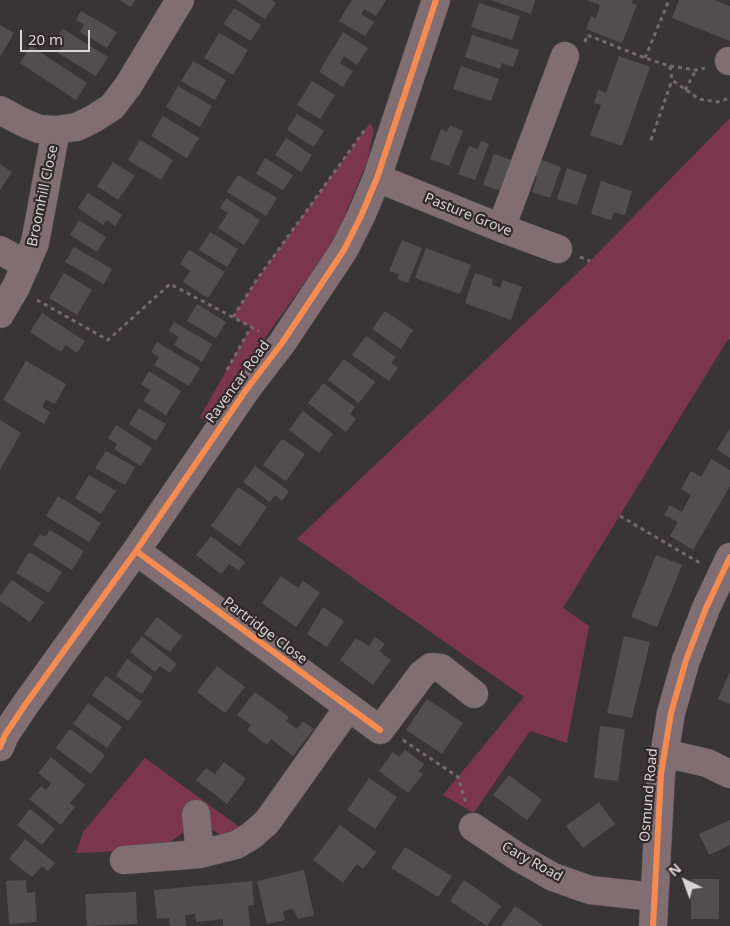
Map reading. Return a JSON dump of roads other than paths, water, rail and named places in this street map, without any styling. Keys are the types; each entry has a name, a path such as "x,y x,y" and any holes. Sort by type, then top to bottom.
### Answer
{"street":[{"path":"0,110 39,129 56,130 77,127 93,119 112,107 128,86 180,0"},
{"name":"Ravencar Road","path":"2,738 136,551 202,453 282,343 344,250 378,178 436,0"},
{"path":"501,228 565,56"},
{"name":"Broomhill Close","path":"0,314 21,276 35,243 56,130"},
{"name":"Pasture Grove","path":"378,178 558,249"},
{"path":"0,250 21,276"},
{"name":"Partridge Close","path":"136,551 380,730 422,674 431,667 440,668 474,694"},
{"name":"Osmund Road","path":"653,926 661,774 671,712 686,660 725,566"},
{"path":"124,860 200,854 236,845 251,836 266,822 348,708"},
{"path":"664,753 706,763 730,774"},
{"path":"196,814 200,854"},
{"name":"Cary Road","path":"473,826 518,857 553,877 590,890 654,897"}]}
